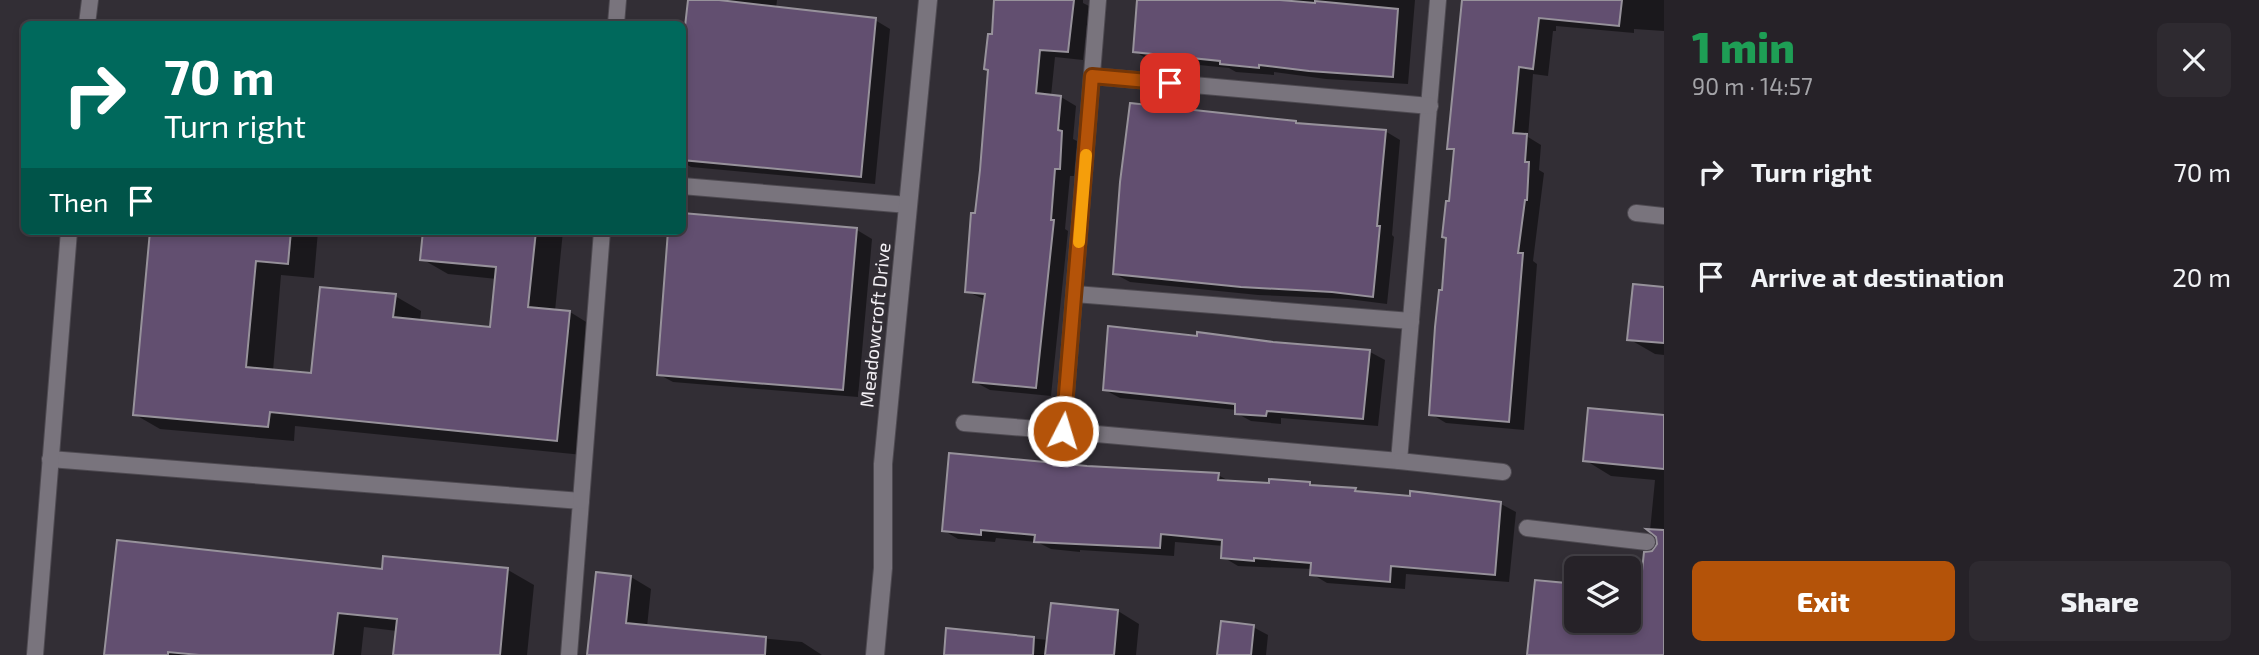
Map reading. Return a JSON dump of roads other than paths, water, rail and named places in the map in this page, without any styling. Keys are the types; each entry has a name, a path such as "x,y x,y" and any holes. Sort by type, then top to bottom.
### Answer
{"street":[{"name":"Meadowcroft Drive","path":"875,655 883,568 883,464 928,0"}],"lane":[{"path":"87,21 90,0"},
{"path":"616,21 618,0"},
{"path":"1063,431 1098,0"},
{"path":"1399,461 1438,0"},
{"path":"1092,76 1430,106"},
{"path":"686,186 908,205"},
{"path":"1636,213 1664,216"},
{"path":"35,655 69,235"},
{"path":"569,655 601,235"},
{"path":"1075,294 1411,321"},
{"path":"964,423 1503,472"},
{"path":"50,459 581,501"},
{"path":"1527,528 1647,542"}]}
